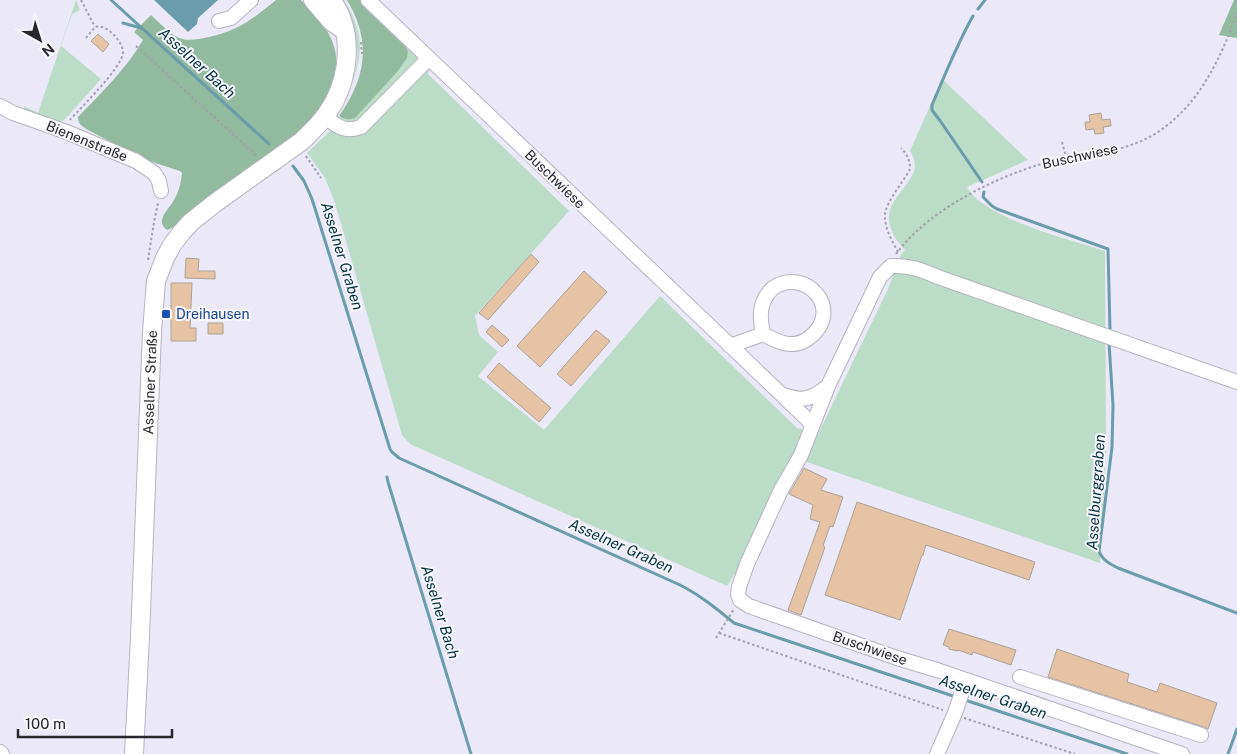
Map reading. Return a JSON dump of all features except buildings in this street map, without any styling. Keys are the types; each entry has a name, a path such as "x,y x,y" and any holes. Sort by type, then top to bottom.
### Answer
{"main road":[{"path":"313,0 331,21 345,31"},
{"name":"Asselner Straße","path":"134,754 152,332 156,281 172,245 200,214 297,144 315,128 330,110 339,92 343,78 347,47 342,19 332,0"}],"street":[{"path":"219,21 231,18 251,0"},
{"name":"Buschwiese","path":"368,0 799,410 812,427"},
{"path":"325,117 340,128 348,130 361,127 429,58"},
{"name":"Bienenstraße","path":"0,106 13,113 64,131 136,161 154,173 162,191"},
{"path":"891,266 902,266 920,270 1237,382"},
{"name":"Buschwiese","path":"891,266 880,277 828,386 801,455 781,490 747,564 739,587 738,594 740,600 749,606 784,619 965,683 1182,754"},
{"path":"730,346 763,334 788,345 800,343 808,339 823,322 825,311 815,291 805,285 794,282 775,287 768,293 762,305 760,319 763,334"},
{"path":"781,394 794,399 804,399 818,394 828,386"},
{"path":"1020,676 1201,735"},
{"path":"937,754 965,683"},
{"path":"1079,719 1087,698"}],"path":[{"path":"82,0 95,27"},
{"name":"Buschwiese","path":"891,266 893,259 911,236 967,196 1018,172 1066,157 1114,150 1139,142 1165,127 1188,105 1210,75 1230,33 1237,13"},
{"path":"64,131 68,122 119,64 123,53 122,45 112,33 104,28 95,27 86,38"},
{"path":"136,46 252,150 267,166"},
{"path":"1062,142 1066,157"},
{"path":"297,144 321,178"},
{"path":"898,252 889,234 885,222 885,213 888,204 910,169 907,154 901,148"},
{"path":"148,261 154,222 162,191"},
{"path":"716,638 736,607"},
{"path":"719,633 1075,754"}],"green space":[{"path":"76,0 80,10 72,14 61,46 101,79 67,117 55,124 24,110 24,106 38,113"},
{"path":"276,0 301,0 321,21 331,38 336,56 336,66 327,95 319,111 308,124 287,140 276,152 167,230 162,225 163,217 177,193 182,173 143,159 88,130 82,126 78,117 129,61 143,40 134,32 151,15 173,35 185,40 195,40 229,31 253,18"},
{"path":"341,0 344,0 358,30 360,55 354,78 338,112 338,108 351,84 357,62 354,31"},
{"path":"347,0 361,0 366,9 408,51 407,58 398,71 355,118 345,119 339,116 355,88 360,74 363,45 355,15"},
{"path":"361,0 417,56 417,59 412,67 369,113 351,125 338,119 339,116 344,119 398,71 407,57 408,51 366,9"},
{"path":"1234,0 1237,0 1237,38 1219,35"},
{"path":"428,69 428,74 569,211 475,316 479,335 498,352 478,376 544,430 660,296 797,428 818,434 905,250 892,231 889,218 891,208 914,172 915,162 910,151 942,79 1028,160 967,187 976,198 991,209 1029,227 1105,251 1106,452 1100,563 798,459 764,528 727,586 410,444 402,435 335,203 325,178 307,153 332,129 345,134"}],"water":[{"path":"154,0 218,0 198,18 197,24 188,32"}],"waterway":[{"name":"Asselner Bach","path":"111,0 269,144"},
{"name":"Asselburggraben","path":"978,9 985,0"},
{"name":"Asselburggraben","path":"973,16 951,60 932,105 932,110 982,182"},
{"path":"123,23 141,28"},
{"name":"Asselner Graben","path":"293,166 304,181 312,199 390,449 399,458 680,585 715,607 734,623 956,697"},
{"name":"Asselburggraben","path":"984,192 983,197 997,209 1108,249 1110,330"},
{"name":"Asselburggraben","path":"1109,343 1113,405 1112,447 1100,554 1118,568 1237,613"},
{"name":"Asselner Bach","path":"387,477 471,754"},
{"name":"Asselner Graben","path":"962,699 1127,754"},
{"name":"Asselburggraben","path":"1228,754 1237,729"}],"place":[{"name":"Dreihausen","path":"166,314"}]}
